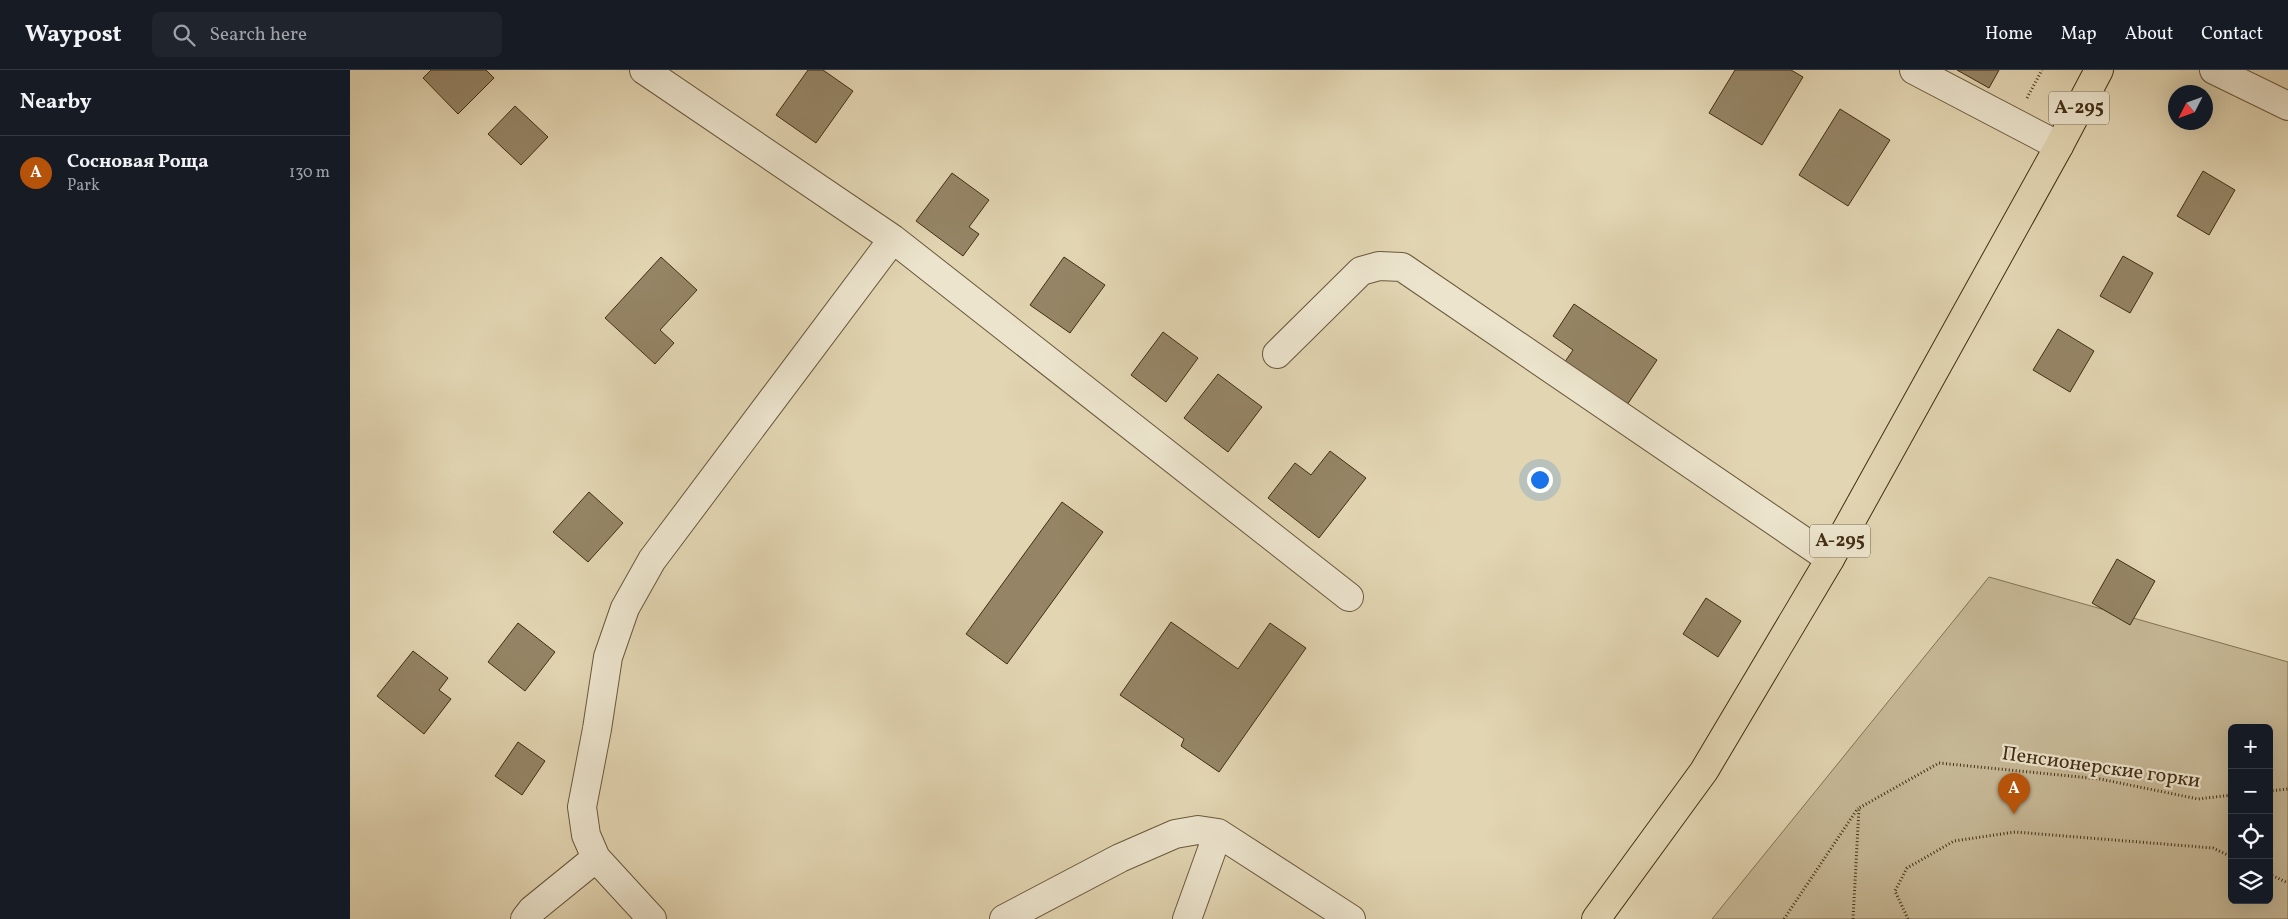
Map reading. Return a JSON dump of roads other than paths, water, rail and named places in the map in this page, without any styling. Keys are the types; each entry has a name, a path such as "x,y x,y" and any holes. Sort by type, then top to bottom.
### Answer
{"main road":[{"name":"А-295","path":"1596,919 1704,771 1830,559 2059,146 2099,70"}],"street":[{"path":"644,70 893,239 1349,597"},
{"path":"1914,70 2059,146"},
{"path":"2214,70 2288,106"},
{"path":"652,919 596,858 586,835 582,807 608,657 624,608 652,560 893,239"},
{"path":"1277,354 1361,271 1379,266 1402,268 1830,559"},
{"path":"1004,919 1120,858 1175,834 1198,830 1218,833 1351,919"},
{"path":"1186,919 1218,833"},
{"path":"525,919 532,910 596,858"}],"place":[{"name":"Сосновая Роща","path":"2014,814"}]}
